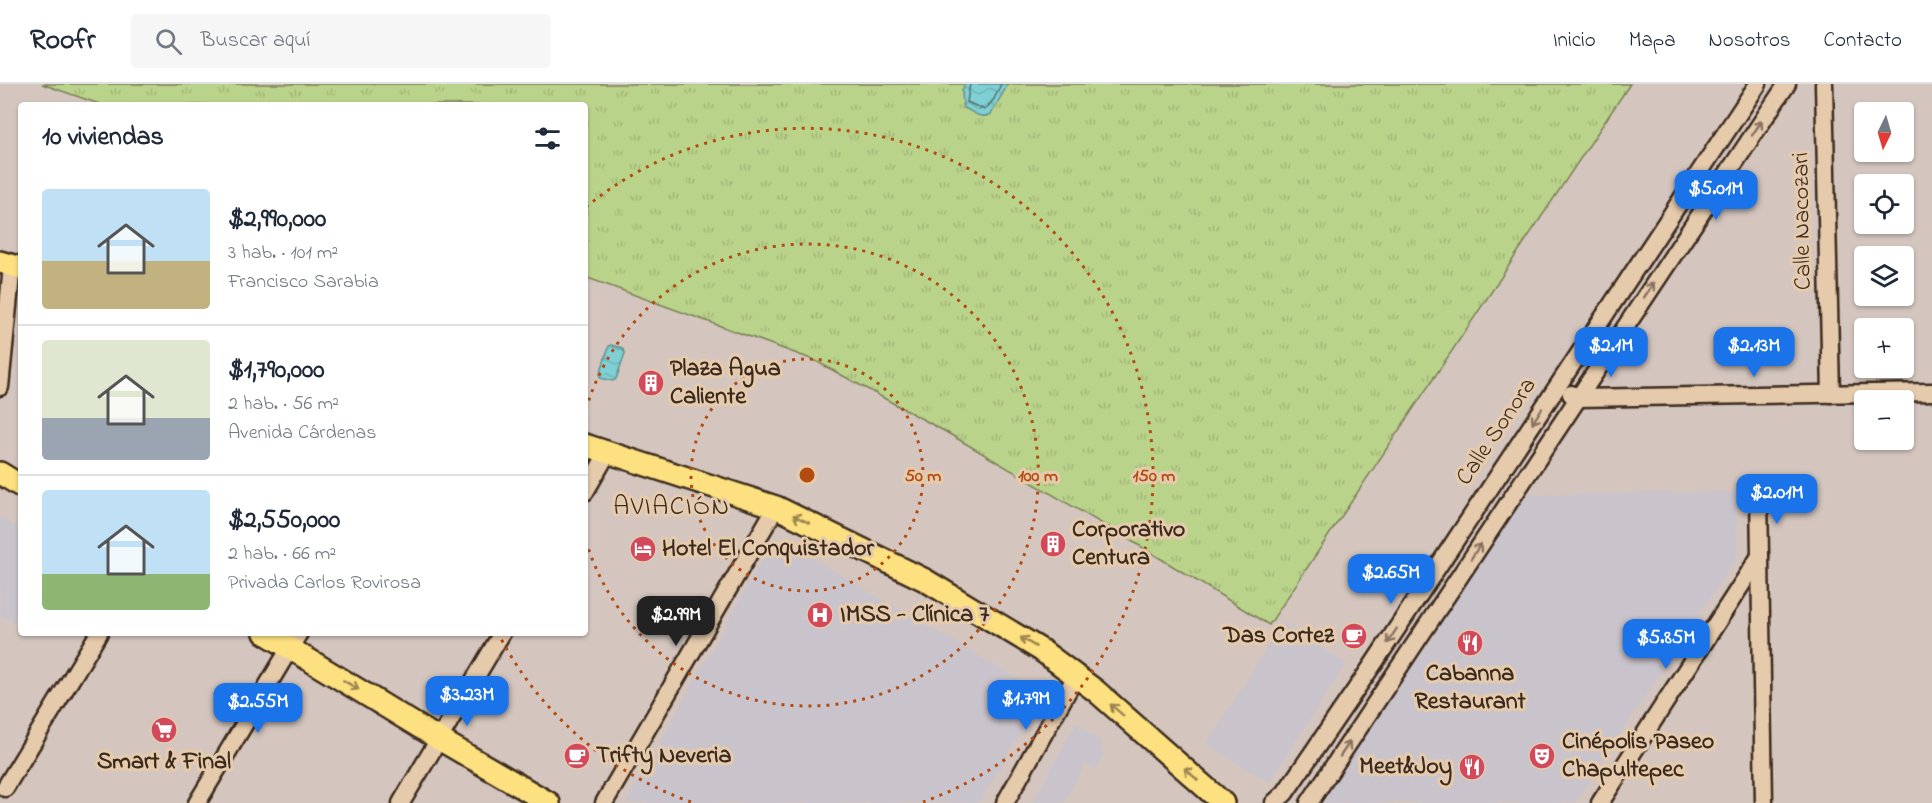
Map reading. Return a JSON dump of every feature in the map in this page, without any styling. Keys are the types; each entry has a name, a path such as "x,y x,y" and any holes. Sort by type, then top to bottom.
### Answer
{"main road":[{"path":"588,446 776,507 925,580 1041,650 1076,676 1223,803"},
{"path":"0,473 18,484"},
{"path":"277,636 294,640 439,739 549,803"}],"street":[{"name":"Calle Sonora","path":"1274,803 1285,793 1374,663 1758,84"},
{"name":"Calle Sonora","path":"1309,803 1786,84"},
{"name":"Calle Nacozari","path":"1824,84 1831,394"},
{"path":"0,387 11,265"},
{"path":"1557,386 1577,398 1932,392"},
{"path":"588,487 608,452"},
{"path":"1760,495 1764,803"},
{"path":"604,803 776,507"},
{"path":"1600,803 1760,556"},
{"path":"5,788 97,636"},
{"path":"401,803 500,636"},
{"path":"197,803 294,640"},
{"path":"1005,803 1076,676"}],"shaded area":[{"path":"1736,492 1737,556 1575,803 1317,803 1388,698 1435,634 1454,593 1513,506 1526,495"},
{"path":"0,517 18,528 18,614 13,622 0,615"},
{"name":"IMSS - Clínica 7","path":"775,537 1044,694 979,803 626,803"},
{"path":"1283,622 1346,664 1269,782 1207,744"},
{"path":"1076,723 1100,740 1103,756 1096,770 1085,764 1064,803 1032,803"}],"green space":[{"path":"42,84 1630,84 1269,625 946,432 814,360 588,278 588,102 93,102"}],"water":[{"path":"965,84 1008,84 991,114 984,116 977,115 963,107 962,90"},
{"path":"611,345 622,348 625,353 616,379 613,381 600,378"}],"place":[{"name":"Plaza Agua Caliente","path":"651,383"},
{"name":"Corporativo Centura","path":"1053,544"},
{"name":"Hotel El Conquistador","path":"643,549"},
{"name":"IMSS - Clínica 7","path":"820,615"},
{"name":"Das Cortez","path":"1354,636"},
{"name":"Cabanna Restaurant","path":"1470,643"},
{"name":"Smart & Final","path":"164,730"},
{"name":"Trifty Neveria","path":"577,756"},
{"name":"Cinépolis Paseo Chapultepec","path":"1542,756"},
{"name":"Meet&Joy","path":"1472,767"}],"district":[{"name":"AVIACIÓN","path":"672,508"}]}
